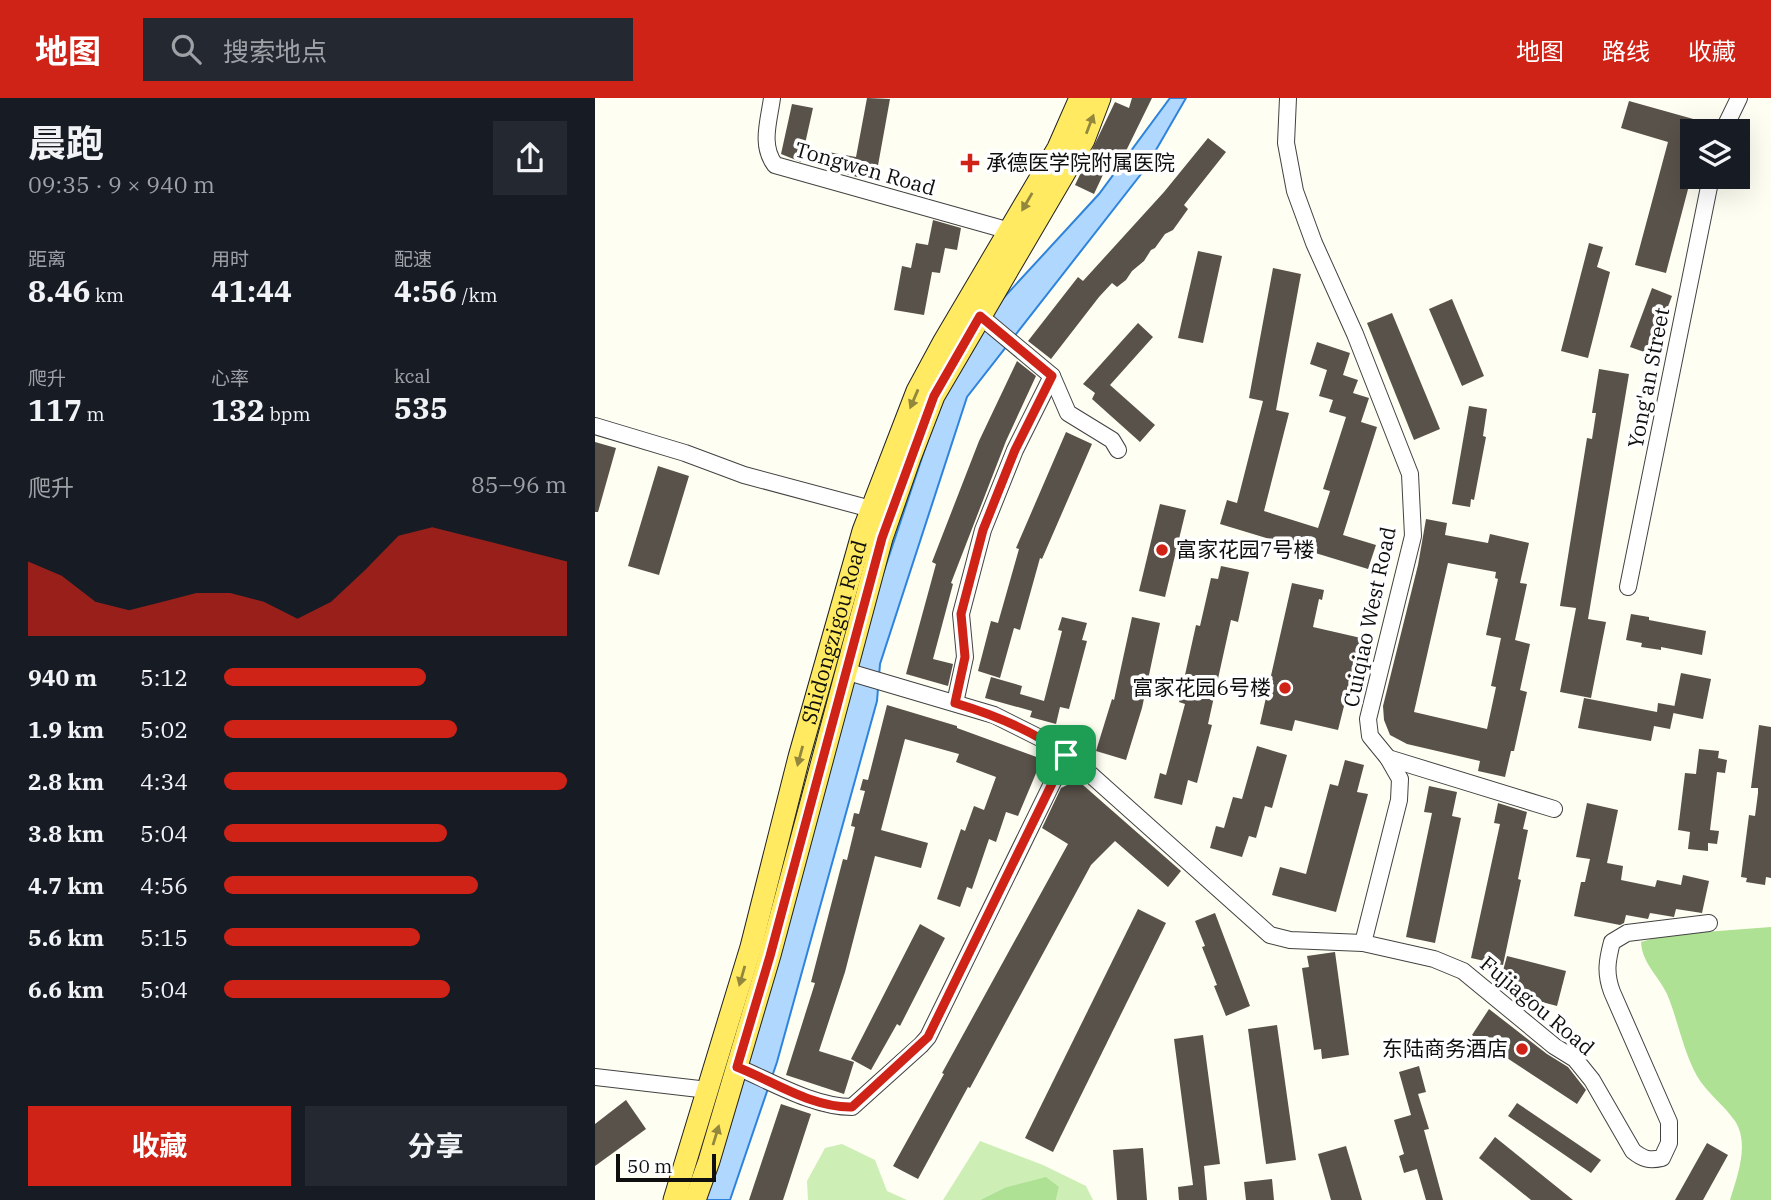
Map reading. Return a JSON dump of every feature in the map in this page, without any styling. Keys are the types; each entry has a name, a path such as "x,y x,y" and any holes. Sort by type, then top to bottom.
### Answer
{"main road":[{"name":"Shidongzigou Road","path":"674,1200 751,947 799,757 871,509 917,391 1058,148 1080,98"},
{"name":"Shidongzigou Road","path":"695,1200 739,1068 882,538 914,447 934,396 983,318 1084,140 1100,98"}],"street":[{"name":"Tongwen Road","path":"772,98 766,142 768,155 775,164 1010,231"},
{"name":"Cuiqiao West Road","path":"1289,98 1286,143 1295,191 1314,243 1355,334 1411,474 1413,536 1368,719 1370,736 1388,758 1400,779 1399,800 1363,943"},
{"path":"1729,119 1739,98"},
{"name":"Yong'an Street","path":"1628,587 1709,189"},
{"path":"983,318 1052,376 1068,413 1112,440 1118,450"},
{"path":"955,703 965,657 961,614 983,530 1015,450 1052,376"},
{"path":"595,426 685,453 744,475 871,509"},
{"name":"Fujiagou Road","path":"848,671 994,715 1048,742 1090,774 1270,935 1290,940 1363,943 1434,959 1463,971 1554,1046 1574,1059 1592,1080 1633,1151 1641,1158 1651,1161 1662,1158 1669,1143 1669,1122 1612,992 1606,976 1606,962 1612,943 1627,933 1709,923"},
{"path":"739,1068 821,1103 852,1107 928,1037 1066,755"},
{"path":"1388,758 1554,809"},
{"path":"595,1076 708,1090"}],"green space":[{"path":"1771,927 1771,1200 1730,1200 1741,1160 1742,1140 1739,1130 1731,1115 1697,1076 1667,994 1647,963 1641,942 1665,935"},
{"path":"980,1141 1043,1165 1086,1186 1093,1200 1056,1200 1059,1187 1004,1188 980,1200 943,1200"},
{"path":"842,1144 875,1160 887,1191 907,1200 808,1200 807,1181 825,1148"},
{"path":"1046,1177 1059,1187 1056,1200 980,1200 1004,1188"}],"water":[{"path":"1170,98 1186,98 1145,169 967,397 880,664 877,701 777,1062 730,1200 703,1200 856,654 941,401 997,305 1099,194"}],"building":[{"path":"867,98 890,99 875,182 825,168 828,152 856,157"},
{"path":"1132,98 1152,98 1125,153 1115,149 1094,194 1075,185 1115,102 1129,108"},
{"path":"1629,101 1693,119 1680,119 1680,189 1688,189 1666,273 1635,265 1668,142 1621,128"},
{"path":"792,104 813,108 801,162 781,154"},
{"path":"1208,138 1226,152 1184,205 1188,209 1173,230 1165,234 1126,280 1117,287 1112,283 1051,359 1028,341 1078,277 1083,281 1164,192"},
{"path":"933,220 961,228 957,250 945,248 940,273 932,272 924,315 894,310 902,266 911,268 916,243 928,245"},
{"path":"1589,243 1603,247 1597,267 1610,272 1588,358 1561,351"},
{"path":"1198,251 1222,256 1203,343 1178,338"},
{"path":"1273,268 1301,274 1276,410 1289,413 1264,511 1318,528 1330,491 1323,489 1346,417 1329,412 1333,400 1319,396 1327,370 1310,364 1317,342 1350,353 1343,375 1358,380 1353,393 1369,398 1361,422 1377,427 1343,535 1376,545 1368,569 1220,524 1227,500 1237,503 1263,401 1249,398"},
{"path":"1652,288 1672,296 1650,354 1630,347"},
{"path":"1452,299 1484,376 1462,386 1429,309"},
{"path":"1392,313 1440,429 1414,440 1367,323"},
{"path":"1138,323 1153,337 1110,385 1155,425 1140,442 1092,399 1095,393 1083,384"},
{"path":"1017,361 1036,376 1006,441 951,583 953,584 933,659 953,664 948,686 906,674 936,564 932,562 979,441"},
{"path":"1599,369 1629,374 1588,619 1606,622 1591,698 1560,692 1576,608 1560,606 1587,438 1592,439 1596,413 1592,413"},
{"path":"1469,406 1487,409 1483,436 1486,437 1474,500 1471,499 1470,507 1452,504"},
{"path":"1066,432 1092,444 1042,559 1040,558 1020,630 1014,628 1000,678 978,671 991,621 998,623 1019,549 1016,548"},
{"path":"595,442 616,448 598,512 595,512"},
{"path":"658,466 689,476 659,575 628,566"},
{"name":"富家花园7号楼","path":"1160,504 1186,510 1165,597 1139,591"},
{"path":"1426,519 1447,523 1445,535 1488,543 1490,534 1529,543 1520,583 1527,584 1515,640 1530,644 1520,690 1527,692 1514,751 1511,751 1505,777 1478,771 1480,761 1407,744 1390,735 1384,720 1383,706 1418,565","holes":["1448,563 1496,572 1495,578 1498,579 1486,635 1501,638 1491,686 1496,687 1487,729 1414,712"]},
{"path":"1221,566 1249,572 1238,622 1231,620 1208,724 1212,725 1197,783 1188,780 1182,805 1154,798 1160,773 1166,775 1185,704 1179,702 1196,625 1200,626 1211,578 1218,579"},
{"path":"1292,583 1324,590 1322,600 1319,599 1313,627 1361,638 1338,730 1295,720 1292,731 1260,724"},
{"path":"1631,614 1706,631 1702,655 1661,647 1661,650 1641,647 1642,643 1626,640"},
{"path":"1062,617 1087,623 1082,640 1087,641 1069,709 1060,707 1056,724 1030,717 1032,711 985,698 991,677 1022,686 1020,694 1044,701 1062,631 1058,630"},
{"path":"1132,617 1160,623 1142,708 1126,760 1096,751 1112,699 1114,700"},
{"path":"1681,673 1711,679 1703,719 1673,713"},
{"path":"1584,698 1657,712 1658,703 1675,706 1670,729 1654,726 1651,741 1578,728"},
{"path":"887,705 957,726 1042,759 1018,816 1006,812 996,842 989,839 972,889 967,887 960,907 937,899 961,829 965,831 974,806 984,810 996,777 956,762 959,754 905,739 881,830 928,843 921,868 875,856 845,972 819,1051 854,1062 844,1094 786,1075 815,983 811,982 843,859 847,860 855,827 851,826 854,813 859,814 865,791 860,790 863,779 868,780"},
{"path":"1759,725 1771,727 1771,878 1766,877 1765,885 1746,882 1747,878 1741,877 1749,815 1755,816 1758,793 1758,788 1751,788"},
{"path":"1257,746 1287,755 1272,808 1265,806 1256,838 1249,836 1242,857 1210,848 1216,826 1224,828 1233,797 1242,799"},
{"path":"1699,749 1719,751 1718,758 1727,760 1725,773 1717,772 1710,830 1719,831 1717,844 1708,843 1708,851 1688,849 1690,832 1678,830 1685,773 1696,774"},
{"path":"1345,760 1364,765 1357,792 1368,794 1336,912 1272,895 1280,867 1306,874 1330,784 1338,786"},
{"path":"1073,782 1083,785 1181,871 1168,887 1115,841 1091,865 918,1179 893,1166 1068,844 1042,828 1061,788"},
{"path":"1429,786 1457,792 1452,816 1461,818 1435,943 1406,937 1432,813 1424,812"},
{"path":"1498,803 1527,812 1523,829 1528,830 1518,879 1521,880 1503,965 1471,958 1500,824 1494,823"},
{"path":"1587,803 1618,810 1607,863 1623,866 1621,880 1655,887 1657,880 1681,885 1683,875 1709,881 1702,913 1676,909 1674,917 1650,913 1648,919 1626,915 1624,923 1620,925 1574,916 1581,882 1585,882 1590,859 1576,857"},
{"path":"1138,909 1166,923 1053,1152 1025,1138"},
{"path":"1215,913 1250,1006 1226,1016 1214,986 1217,985 1195,921"},
{"path":"920,924 945,938 900,1026 897,1024 871,1070 851,1059"},
{"path":"1335,952 1349,1055 1322,1059 1321,1049 1314,1050 1302,968 1309,967 1307,956"},
{"path":"1507,956 1566,971 1557,1006 1527,998 1501,978"},
{"name":"东陆商务酒店","path":"1489,1009 1568,1067 1586,1090 1577,1104 1472,1035"},
{"path":"1277,1025 1296,1160 1266,1164 1248,1029"},
{"path":"1203,1035 1220,1164 1204,1166 1207,1200 1179,1200 1178,1187 1193,1185 1174,1039"},
{"path":"1419,1066 1426,1092 1418,1094 1429,1129 1424,1130 1443,1200 1426,1200 1417,1169 1404,1173 1399,1156 1404,1154 1394,1120 1411,1115 1399,1072"},
{"path":"626,1100 646,1129 595,1166 595,1124"},
{"path":"1517,1103 1601,1160 1591,1173 1508,1116"},
{"path":"781,1104 811,1114 783,1200 749,1200"},
{"path":"1495,1137 1573,1200 1531,1200 1479,1158"},
{"path":"1707,1143 1728,1155 1703,1200 1675,1200"},
{"path":"1346,1146 1362,1200 1331,1200 1318,1154"},
{"path":"1143,1148 1147,1200 1117,1200 1113,1150"},
{"path":"1272,1179 1274,1200 1246,1200 1244,1182"}],"place":[{"name":"承德医学院附属医院","path":"970,163"},
{"name":"富家花园7号楼","path":"1162,550"},
{"name":"富家花园6号楼","path":"1285,688"},
{"name":"东陆商务酒店","path":"1522,1049"}],"route":[{"path":"980,316 1052,376 1015,450 983,530 961,614 965,657 955,703 994,715 1048,742 1066,755 928,1037 921,1045 852,1107 821,1103 737,1067 770,956 882,538 934,396 980,316"}]}
